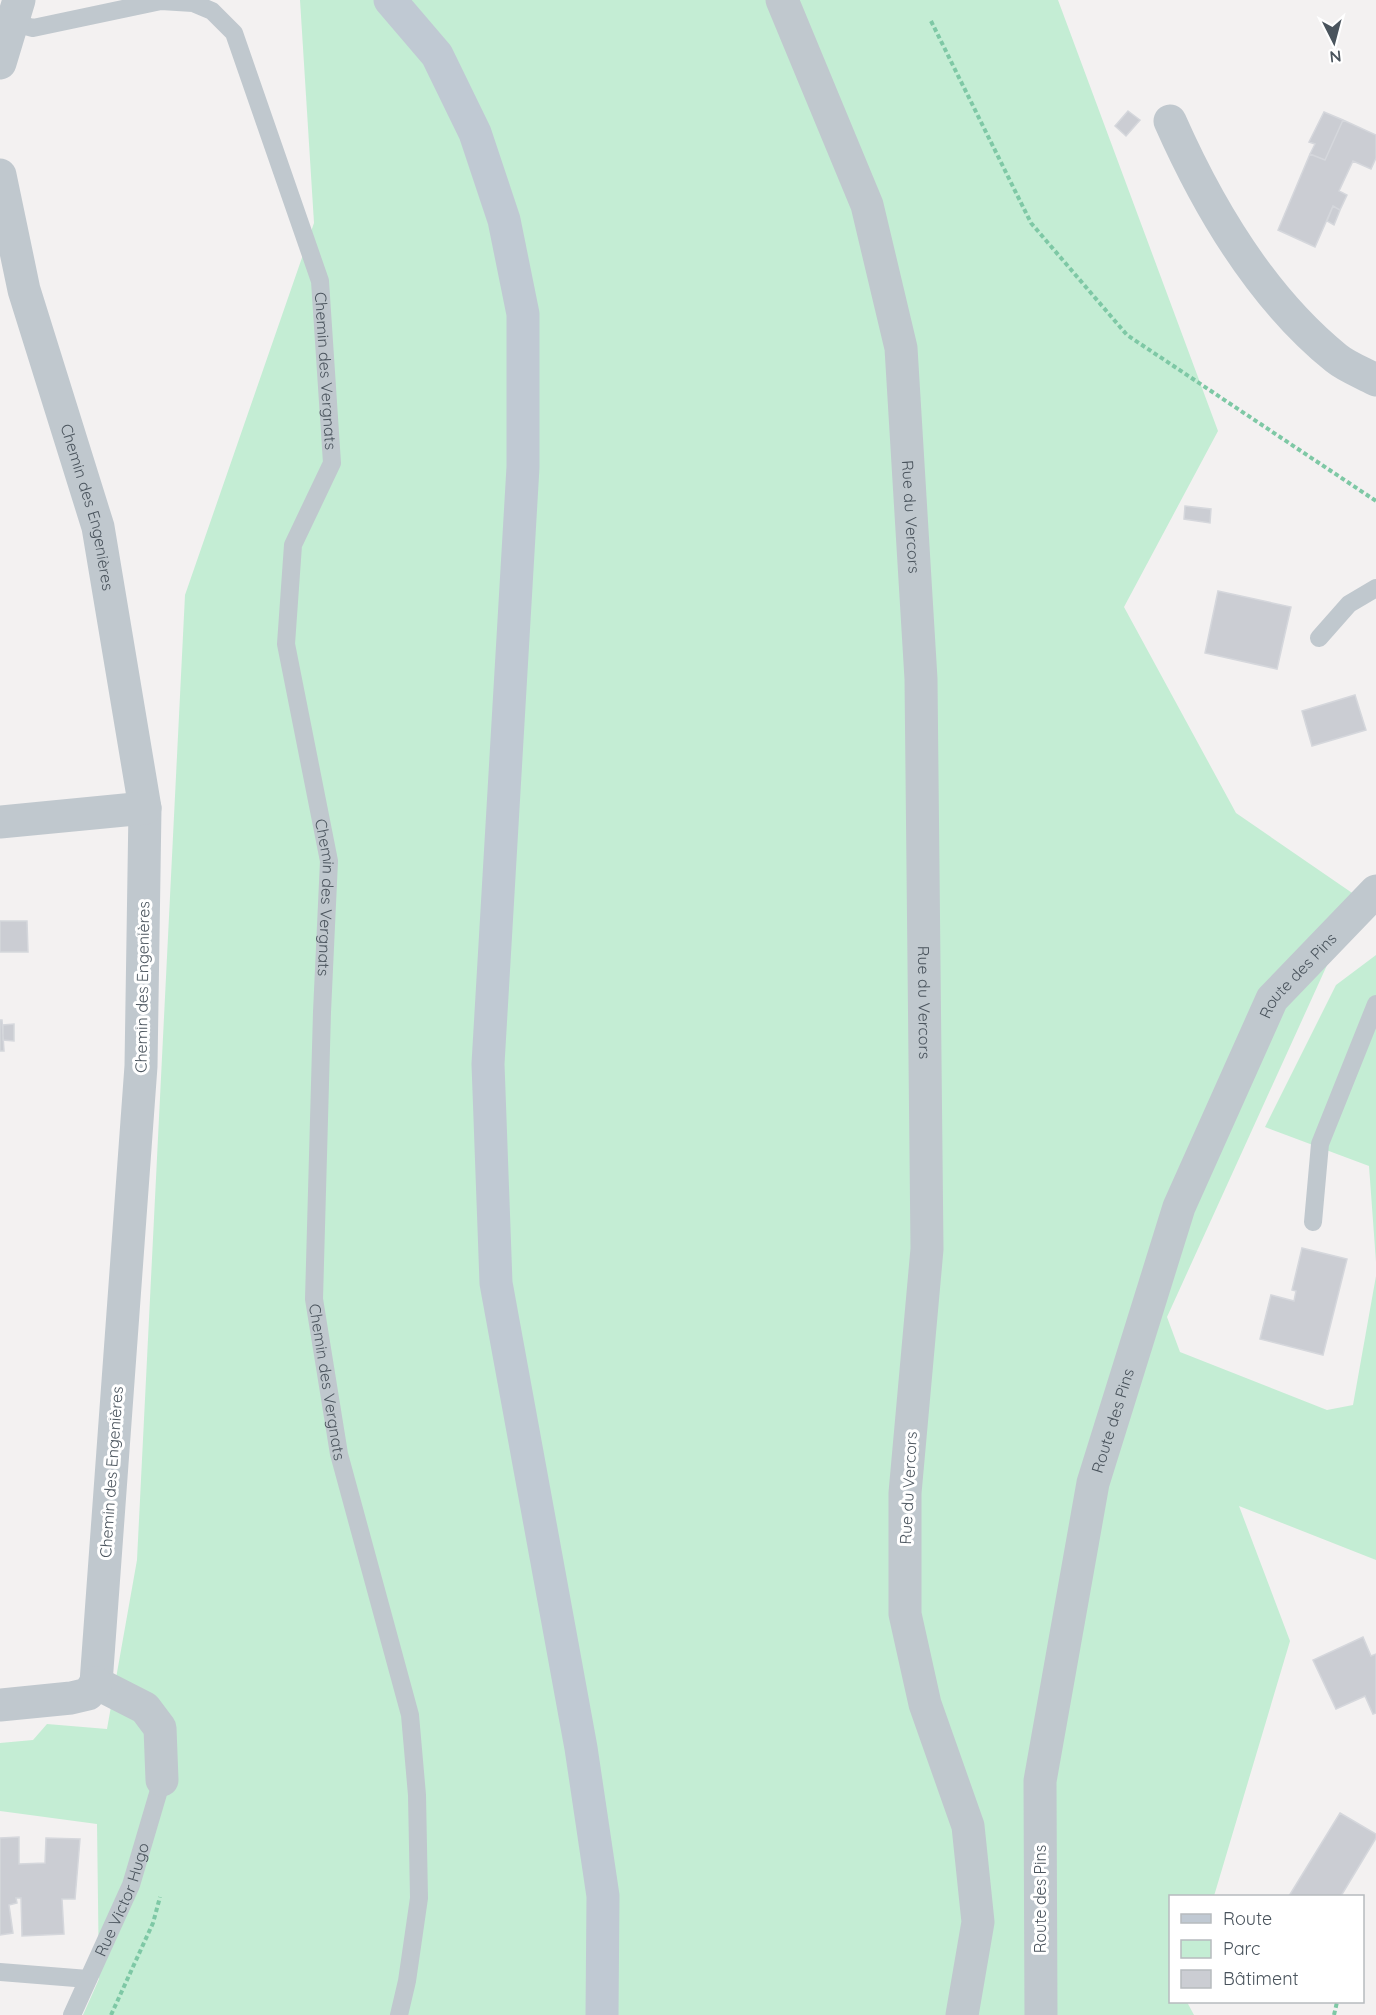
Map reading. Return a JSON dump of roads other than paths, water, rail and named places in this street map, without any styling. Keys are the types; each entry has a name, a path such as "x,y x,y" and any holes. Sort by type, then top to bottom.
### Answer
{"main road":[{"path":"390,0 437,55 476,133 504,220 523,314 523,467 488,1064 496,1283 581,1748 603,1896 602,2015"}],"street":[{"name":"Rue du Vercors","path":"782,0 867,205 901,348 921,679 927,1238 904,1493 905,1614 925,1704 968,1826 978,1922 962,2015"},
{"path":"0,63 10,14"},
{"path":"1170,121 1194,174 1234,241 1297,323 1337,360 1376,380"},
{"name":"Chemin des Engenières","path":"0,175 24,290 98,527 145,808 141,1066 96,1683"},
{"path":"0,822 145,808"},
{"name":"Route des Pins","path":"1041,2015 1040,1781 1094,1483 1179,1207 1272,999 1376,891"},
{"path":"0,1705 72,1698 88,1694 96,1683 145,1708 160,1728 162,1780"}],"lane":[{"name":"Chemin des Vergnats","path":"10,14 33,28 161,1 193,3 212,10 234,33 320,281 332,463 293,545 286,644 329,861 322,1012 314,1299 339,1454 410,1715 417,1795 419,1898 407,1981 399,2015"},
{"path":"1319,638 1349,604 1376,588"},
{"path":"1313,1222 1320,1144 1376,1004"},
{"name":"Rue Victor Hugo","path":"72,2015 131,1886 162,1780"},
{"path":"0,1972 88,1979"}]}
